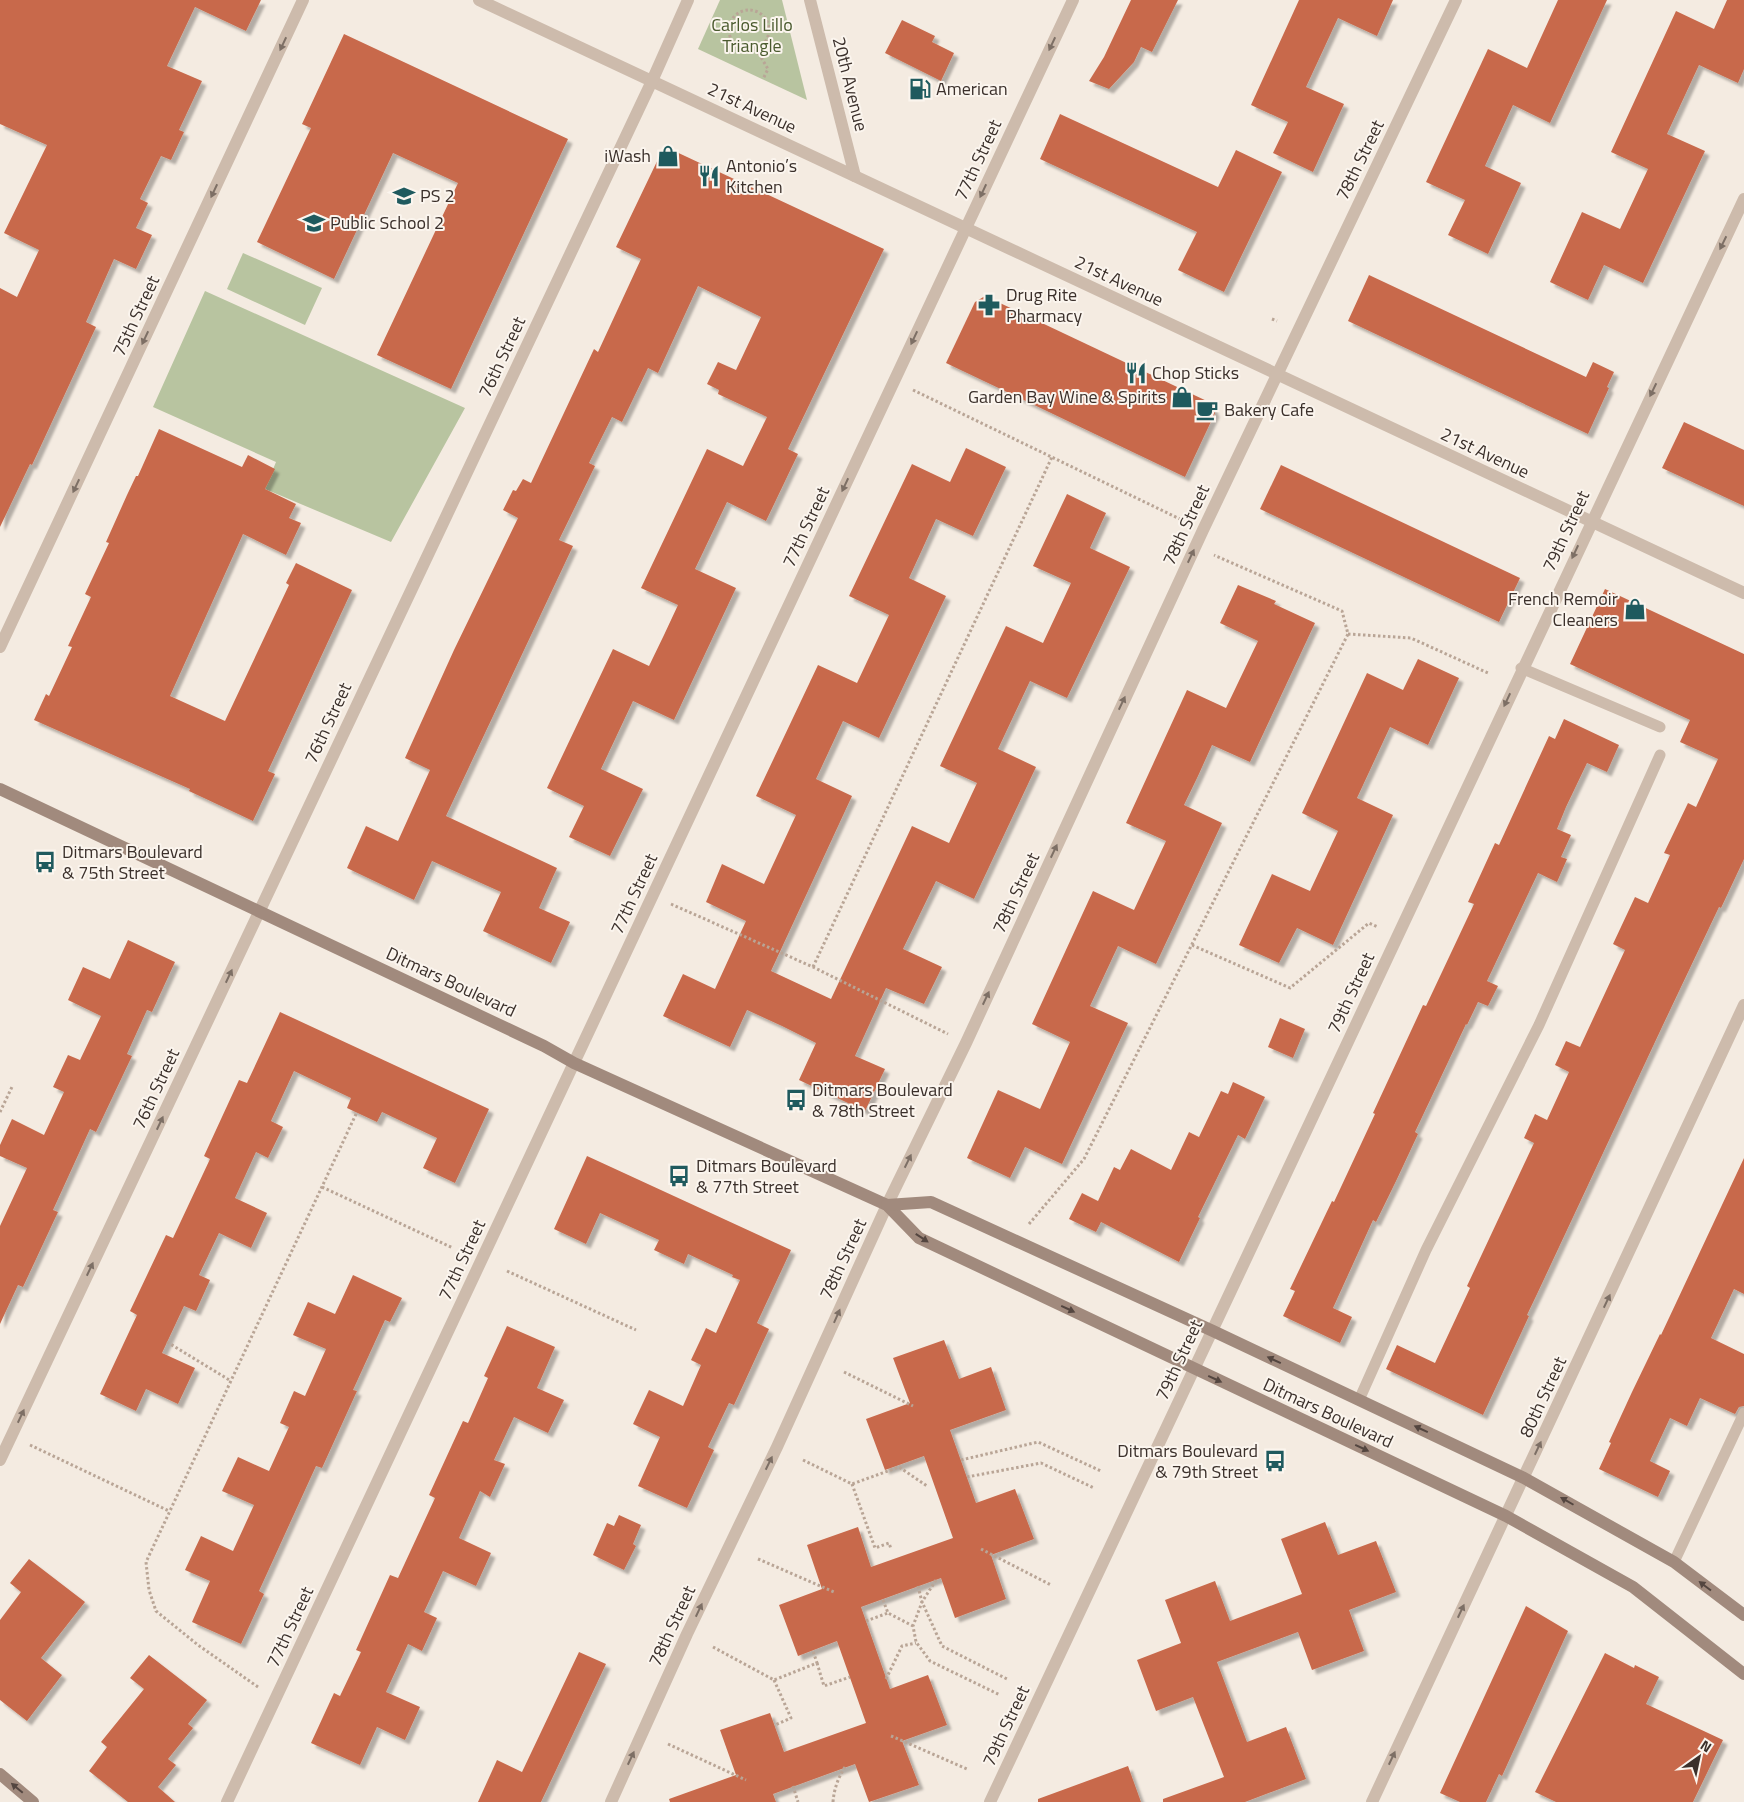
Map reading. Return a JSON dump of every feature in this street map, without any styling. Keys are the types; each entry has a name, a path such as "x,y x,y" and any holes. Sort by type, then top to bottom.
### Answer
{"street":[{"name":"75th Street","path":"0,647 303,0"},
{"name":"21st Avenue","path":"479,0 1744,593"},
{"name":"76th Street","path":"0,1460 652,81 688,0"},
{"name":"20th Avenue","path":"810,0 855,176"},
{"name":"77th Street","path":"227,1802 1073,0"},
{"name":"78th Street","path":"610,1802 687,1634 777,1447 887,1205 966,1043 1195,547 1456,0"},
{"name":"79th Street","path":"990,1802 1195,1369 1590,521 1744,199"},
{"name":"Ditmars Boulevard","path":"0,789 544,1046 574,1063 887,1205 919,1238 1506,1516 1633,1586 1744,1674"},
{"name":"80th Street","path":"1372,1802 1744,1005"},
{"name":"Ditmars Boulevard","path":"887,1205 931,1202 1212,1331 1524,1478 1674,1562 1744,1615"},
{"path":"0,1774 33,1802"}],"lane":[{"path":"1521,668 1660,727"},
{"path":"1359,1400 1426,1250 1539,1025 1660,755"},
{"path":"1674,1562 1744,1413"}],"path":[{"path":"743,10 757,10 763,14 769,25 768,38 765,43 756,49 748,50 742,48 736,44 729,32 732,18 743,10"},
{"path":"756,49 768,69 763,79"},
{"path":"1272,319 1277,321"},
{"path":"894,381 1203,530"},
{"path":"813,968 1052,457"},
{"path":"1015,1240 1084,1159 1348,634 1342,611 1195,547"},
{"path":"1348,634 1411,638 1488,674"},
{"path":"652,896 813,968 966,1043"},
{"path":"1192,945 1290,988 1369,923 1397,935"},
{"path":"0,1112 12,1087"},
{"path":"275,1698 244,1678 156,1611 148,1590 146,1562 357,1112"},
{"path":"322,1187 453,1248"},
{"path":"507,1271 636,1330"},
{"path":"167,1342 231,1381"},
{"path":"844,1372 913,1406"},
{"path":"11,1436 170,1511"},
{"path":"961,1460 1038,1442 1101,1471"},
{"path":"803,1460 852,1484 875,1548 889,1543 891,1549"},
{"path":"967,1477 1040,1463 1094,1488"},
{"path":"852,1484 899,1467 927,1486"},
{"path":"981,1549 1051,1585"},
{"path":"758,1558 834,1592"},
{"path":"936,1580 922,1602 913,1626 916,1642 930,1661 1000,1695"},
{"path":"918,1586 922,1602 942,1646 1006,1679"},
{"path":"883,1600 888,1613 913,1626"},
{"path":"866,1621 888,1613"},
{"path":"886,1679 902,1646 916,1642"},
{"path":"713,1647 774,1680 791,1718 775,1724"},
{"path":"812,1651 824,1686 850,1677"},
{"path":"774,1680 817,1663"},
{"path":"891,1736 967,1769"},
{"path":"668,1744 746,1780"},
{"path":"832,1802 834,1792 845,1767"},
{"path":"793,1786 798,1802"}],"green space":[{"name":"Carlos Lillo Triangle","path":"720,0 782,0 807,100 698,49"},
{"path":"243,253 322,288 305,325 227,289"},
{"path":"205,291 465,408 391,542 265,489 276,462 153,407"}],"building":[{"path":"0,0 261,0 246,31 195,7 167,66 202,81 179,130 184,132 171,160 161,156 140,199 148,203 136,228 152,235 136,269 114,259 86,322 96,327 32,465 30,464 0,527 0,288 17,297 39,250 4,233 47,145 0,124"},
{"path":"1131,0 1178,0 1152,52 1141,47 1134,62 1109,89 1089,81 1104,57"},
{"path":"1299,0 1393,0 1377,36 1338,18 1306,87 1344,104 1313,172 1273,153 1288,122 1251,105"},
{"path":"1558,0 1607,0 1550,123 1513,105 1485,166 1521,183 1488,254 1448,235 1465,200 1426,182 1488,49 1527,68"},
{"path":"1727,0 1744,0 1744,69 1738,83 1699,65 1667,134 1705,151 1643,283 1604,265 1588,300 1550,282 1582,212 1620,229 1648,169 1611,152 1676,11 1714,29"},
{"path":"902,20 935,36 932,42 954,53 941,81 885,53"},
{"name":"Public School 2","path":"344,34 568,139 451,389 377,355 458,183 393,153 334,279 257,242 311,128 302,124"},
{"path":"1060,114 1218,187 1236,150 1282,172 1224,292 1178,270 1197,232 1040,159"},
{"path":"670,149 884,249 788,449 798,454 766,521 727,502 695,569 736,588 674,720 633,701 601,769 643,789 610,856 569,837 584,806 547,788 613,649 649,666 664,635 678,605 641,588 707,449 743,466 767,417 718,394 719,390 707,384 718,362 736,370 761,317 698,286 658,373 648,368 622,422 612,417 589,463 595,466 559,540 573,546 446,816 557,868 539,908 570,922 551,963 483,931 501,892 432,861 414,900 347,868 366,826 398,841 430,770 405,758 454,650 518,518 503,510 513,490 516,491 523,479 531,483 594,349 598,352 641,259 616,247 661,153"},
{"path":"1369,275 1586,377 1593,362 1614,372 1607,387 1609,388 1588,434 1348,321"},
{"path":"985,296 1211,403 1215,413 1185,477 946,363 975,302"},
{"path":"1684,422 1744,450 1744,506 1662,468"},
{"path":"159,429 242,467 248,455 275,469 265,489 296,504 289,518 301,523 286,555 243,534 170,696 225,721 289,585 286,583 296,563 352,590 268,771 275,774 253,821 189,791 190,789 34,720 46,694 49,696 72,647 68,646 91,597 85,594 109,543 106,542 127,495 136,476 138,476"},
{"path":"966,448 1006,467 973,536 936,519 909,578 946,596 879,738 843,721 816,779 852,796 771,971 831,999 912,826 949,843 977,783 940,766 1006,626 1043,643 1071,583 1033,566 1067,494 1106,513 1090,548 1130,567 1067,698 1030,681 998,749 1036,767 974,899 936,881 903,949 942,967 924,1004 886,988 855,1056 885,1069 865,1111 799,1080 816,1043 782,1026 747,1010 730,1047 663,1016 683,974 715,989 746,921 706,902 722,864 764,884 796,815 756,796 818,665 857,683 889,615 849,596 912,464 950,482"},
{"path":"1281,465 1520,578 1499,622 1260,509"},
{"path":"1238,585 1276,601 1274,604 1315,623 1250,762 1212,745 1184,805 1222,823 1156,964 1118,946 1090,1006 1128,1023 1062,1164 1025,1147 1010,1178 967,1158 998,1090 1040,1109 1070,1042 1032,1024 1093,891 1134,910 1166,841 1126,823 1187,690 1226,708 1258,641 1220,623"},
{"path":"1605,589 1744,654 1744,859 1662,1027 1527,1315 1529,1316 1483,1415 1386,1369 1397,1345 1435,1363 1470,1288 1467,1286 1534,1143 1524,1138 1535,1114 1547,1120 1569,1072 1555,1065 1566,1041 1580,1047 1625,950 1613,944 1635,897 1648,903 1670,855 1664,853 1688,803 1696,807 1718,759 1680,742 1690,720 1570,664"},
{"path":"1418,659 1459,678 1428,745 1390,727 1357,798 1393,815 1333,945 1297,928 1279,963 1239,945 1272,874 1310,891 1338,831 1302,813 1367,673 1403,690"},
{"path":"1564,719 1619,745 1607,772 1587,763 1557,829 1571,835 1561,857 1567,859 1557,882 1538,873 1487,981 1498,986 1488,1006 1478,1002 1466,1024 1415,1132 1418,1134 1397,1179 1376,1222 1373,1220 1333,1308 1352,1317 1340,1343 1283,1316 1295,1291 1290,1289 1332,1201 1334,1202 1423,1005 1426,1006 1474,904 1468,902 1495,843 1499,845 1549,736 1555,739"},
{"path":"128,940 175,962 152,1012 147,1010 127,1054 132,1056 96,1132 90,1129 53,1210 58,1212 23,1287 18,1285 0,1324 0,1226 27,1168 0,1156 0,1145 12,1119 44,1135 64,1092 53,1087 68,1055 80,1060 101,1016 68,1000 83,967 110,979"},
{"path":"280,1012 489,1109 455,1183 423,1168 437,1138 382,1112 377,1122 347,1108 351,1098 294,1071 271,1121 283,1127 268,1158 256,1152 235,1198 267,1213 251,1248 219,1233 199,1275 210,1280 196,1311 184,1306 162,1353 195,1368 178,1404 146,1389 136,1411 100,1394 137,1315 130,1311 166,1235 173,1238 210,1159 204,1156 239,1080 247,1083"},
{"path":"1280,1018 1305,1029 1293,1058 1268,1047"},
{"path":"1233,1082 1265,1097 1245,1139 1238,1135 1198,1217 1200,1218 1179,1262 1101,1222 1096,1232 1069,1219 1082,1193 1098,1201 1114,1167 1120,1170 1131,1149 1171,1170 1189,1132 1199,1137 1221,1091 1228,1094"},
{"path":"587,1156 791,1250 757,1323 769,1329 734,1405 729,1403 708,1447 714,1450 687,1508 638,1486 660,1437 633,1424 649,1390 683,1406 701,1365 691,1360 706,1328 716,1333 740,1280 688,1254 684,1264 654,1250 659,1240 600,1213 586,1244 554,1229"},
{"path":"1744,1158 1744,1294 1734,1289 1711,1338 1744,1354 1744,1406 1739,1407 1735,1414 1700,1398 1687,1426 1670,1418 1650,1461 1670,1471 1658,1497 1599,1469 1632,1392 1661,1335"},
{"path":"353,1275 402,1298 390,1322 385,1320 353,1390 357,1391 322,1468 316,1466 259,1591 264,1594 241,1644 192,1622 210,1581 185,1570 201,1536 233,1551 254,1505 222,1491 238,1457 269,1471 289,1427 280,1423 294,1391 305,1396 326,1349 293,1335 308,1302 335,1314"},
{"path":"507,1326 555,1347 537,1388 564,1400 548,1433 514,1417 494,1460 505,1464 490,1497 480,1491 459,1538 491,1553 476,1586 443,1571 424,1612 437,1618 422,1651 408,1644 386,1692 420,1707 405,1740 377,1727 360,1765 311,1743 334,1693 340,1696 361,1652 356,1650 390,1575 398,1578 435,1498 429,1495 463,1421 468,1423 488,1378 484,1376"},
{"path":"944,1340 959,1379 991,1367 1006,1410 950,1430 976,1503 1015,1489 1034,1539 991,1555 1006,1599 955,1618 941,1578 861,1607 890,1689 928,1675 947,1725 902,1741 919,1785 869,1802 855,1764 773,1794 776,1802 670,1802 669,1799 736,1775 720,1730 770,1713 784,1752 866,1723 837,1641 798,1656 779,1605 822,1589 807,1545 858,1527 871,1567 953,1538 924,1456 885,1470 866,1419 910,1403 893,1358"},
{"path":"619,1515 641,1525 633,1544 636,1546 624,1570 593,1555 607,1523 614,1526"},
{"path":"1325,1522 1338,1555 1376,1541 1396,1592 1349,1610 1364,1651 1312,1670 1298,1632 1217,1662 1247,1742 1286,1727 1306,1779 1245,1802 1163,1802 1163,1799 1224,1777 1193,1697 1156,1711 1137,1660 1181,1643 1165,1600 1215,1581 1230,1621 1302,1594 1281,1539"},
{"path":"29,1559 85,1602 41,1658 62,1675 27,1721 0,1700 0,1620 21,1592 10,1583"},
{"path":"1526,1606 1568,1631 1502,1776 1499,1774 1486,1802 1460,1802 1440,1793"},
{"path":"579,1652 606,1664 541,1802 478,1802 497,1760 522,1772"},
{"path":"1605,1653 1634,1668 1635,1665 1659,1677 1646,1704 1723,1740 1693,1802 1556,1802 1535,1792"},
{"path":"149,1655 207,1700 188,1724 193,1728 168,1759 176,1765 158,1787 175,1802 128,1802 89,1771 107,1747 101,1742 144,1689 130,1678"},
{"path":"1128,1766 1141,1802 1038,1802 1038,1799"}],"place":[{"name":"American","path":"920,89"},
{"name":"iWash","path":"668,156"},
{"name":"Antonio’s Kitchen","path":"709,176"},
{"name":"PS 2","path":"404,196"},
{"name":"Public School 2","path":"314,223"},
{"name":"Drug Rite Pharmacy","path":"989,305"},
{"name":"Chop Sticks","path":"1136,373"},
{"name":"Garden Bay Wine & Spirits","path":"1182,397"},
{"name":"Bakery Cafe","path":"1207,410"},
{"name":"French Remoir Cleaners","path":"1635,609"},
{"name":"Ditmars Boulevard & 75th Street","path":"45,862"},
{"name":"Ditmars Boulevard & 78th Street","path":"796,1100"},
{"name":"Ditmars Boulevard & 77th Street","path":"679,1176"},
{"name":"Ditmars Boulevard & 79th Street","path":"1275,1461"}]}
